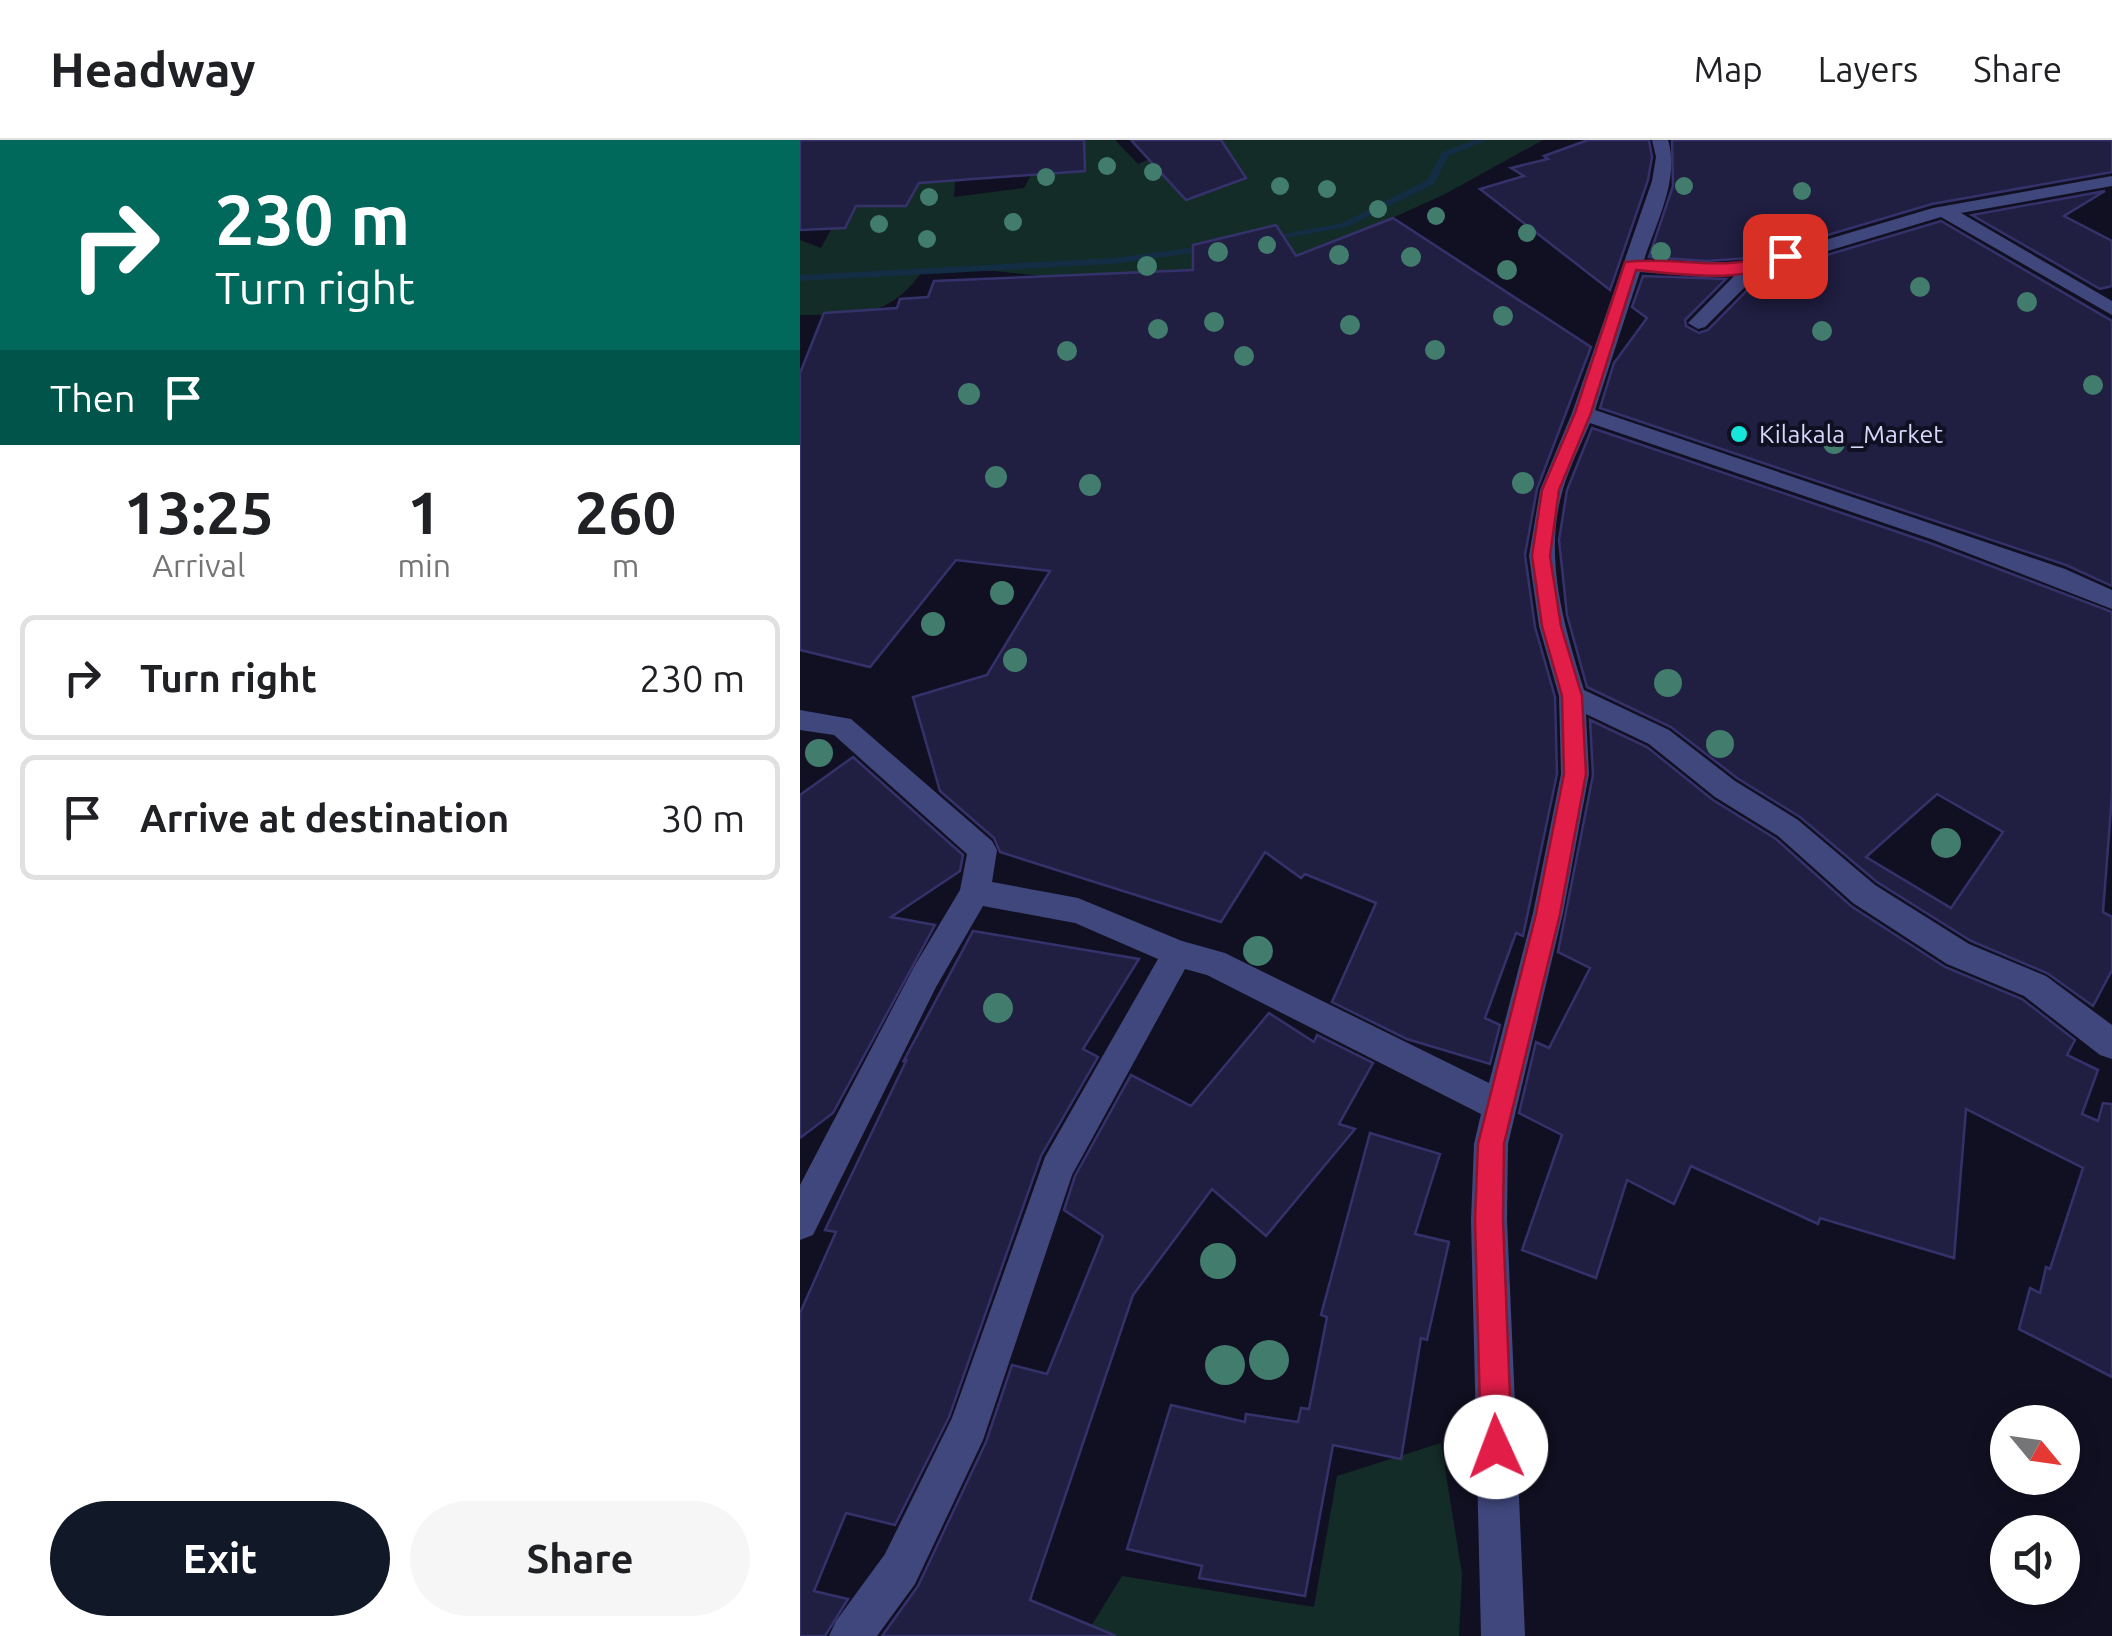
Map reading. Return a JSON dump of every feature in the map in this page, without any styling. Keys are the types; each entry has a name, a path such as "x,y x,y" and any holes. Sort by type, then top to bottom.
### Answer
{"street":[{"path":"1503,1636 1489,1220 1491,1144 1548,914 1575,774 1572,696 1552,626 1541,556 1551,490 1583,413 1661,182 1664,157 1660,140"},
{"path":"1630,265 1706,271 1754,267 1882,226 1944,211 2112,181"},
{"path":"1944,211 2112,309"},
{"path":"1698,323 1754,267"},
{"path":"1583,413 2000,554 2112,600"},
{"path":"1572,696 1659,737 1725,789 1788,828 1864,894 1958,954 2035,986 2112,1044"},
{"path":"800,720 841,726 982,850 975,892 925,976 800,1222"},
{"path":"975,892 1078,911 1178,953 1214,963 1500,1106"},
{"path":"852,1636 900,1568 970,1426 1057,1169 1137,1020 1178,953"}],"green space":[{"path":"1050,140 1115,140 1138,164 1193,140 1543,140 1445,194 1298,261 1144,287 994,271 923,270 897,298 883,306 854,314 800,315 800,240 821,248 873,151 957,156 954,197 1024,188"},
{"path":"1441,1443 1462,1574 1459,1636 1085,1636 1122,1576 1314,1607 1337,1476"}],"building":[{"path":"800,140 1084,140 1085,171 919,183 906,206 856,206 845,228 800,230"},
{"path":"1131,140 1221,140 1246,178 1186,200"},
{"path":"1588,140 1649,140 1652,157 1648,180 1610,290 1480,189 1524,176 1511,168 1548,159 1544,156"},
{"path":"1672,140 2112,140 2112,172 1932,204 1750,258 1706,261 1649,257 1673,186"},
{"path":"2105,191 2064,216 2112,241 2112,286 2100,289 1972,215"},
{"path":"1393,218 1591,347 1537,489 1525,555 1535,627 1555,697 1557,774 1523,936 1516,933 1485,1018 1500,1025 1490,1064 1407,1039 1332,1002 1376,903 1305,874 1301,878 1265,852 1221,922 1000,852 994,838 940,791 913,697 987,675 1050,571 956,560 870,667 800,650 800,373 824,313 897,308 900,299 928,297 934,281 1193,270 1193,245 1276,225 1296,256"},
{"path":"1941,221 2112,321 2112,586 2066,565 1600,408 1614,363 1647,318 1632,307 1643,276 1726,279 1685,320 1686,326 1699,333 1708,330 1763,274"},
{"path":"1592,428 1930,543 2112,612 2112,795 2103,912 2112,917 2112,970 2093,1006 2047,973 1971,941 1877,882 1800,817 1737,778 1671,727 1587,687 1567,615 1559,540 1567,490","holes":["1937,794 2003,832 1951,908 1866,857"]},
{"path":"1590,720 1647,747 1713,800 1776,839 1851,906 1945,967 2022,999 2075,1040 2067,1055 2098,1070 2082,1114 2098,1121 2103,1103 2112,1104 2112,1377 2019,1329 2030,1288 2040,1293 2046,1267 2050,1269 2083,1168 1966,1109 1954,1258 1820,1218 1818,1224 1691,1166 1674,1204 1627,1180 1596,1278 1522,1250 1562,1135 1519,1113 1536,1042 1549,1048 1590,968 1558,952 1593,775"},
{"path":"853,757 963,855 960,871 891,917 935,925 833,1113 800,1138 800,795"},
{"path":"973,931 1139,959 1083,1049 1098,1057 1041,1156 949,1417 895,1525 846,1513 814,1591 848,1599 825,1636 800,1636 800,1313 836,1232 825,1230 907,1059 903,1062"},
{"path":"1269,1013 1314,1042 1317,1035 1373,1063 1339,1124 1355,1129 1266,1236 1212,1189 1133,1295 1030,1600 1116,1636 882,1636 918,1586 986,1442 1012,1365 1047,1374 1103,1236 1064,1210 1075,1176 1131,1075 1191,1106"},
{"path":"1370,1133 1440,1154 1415,1234 1449,1242 1427,1340 1421,1338 1401,1459 1333,1445 1305,1596 1199,1578 1202,1566 1127,1549 1171,1405 1245,1422 1246,1414 1298,1422 1301,1408 1309,1409 1327,1317 1321,1315"}],"waterway":[{"path":"1263,239 1344,225 1431,182 1445,154 1483,140"},
{"path":"800,278 1113,261 1211,248"}],"place":[{"name":"Kilakala _Market","path":"1739,434"}],"route":[{"path":"1496,1447 1489,1220 1491,1144 1548,914 1575,774 1572,696 1552,626 1541,556 1551,490 1583,413 1630,265 1706,271 1754,267 1785,256"}]}
